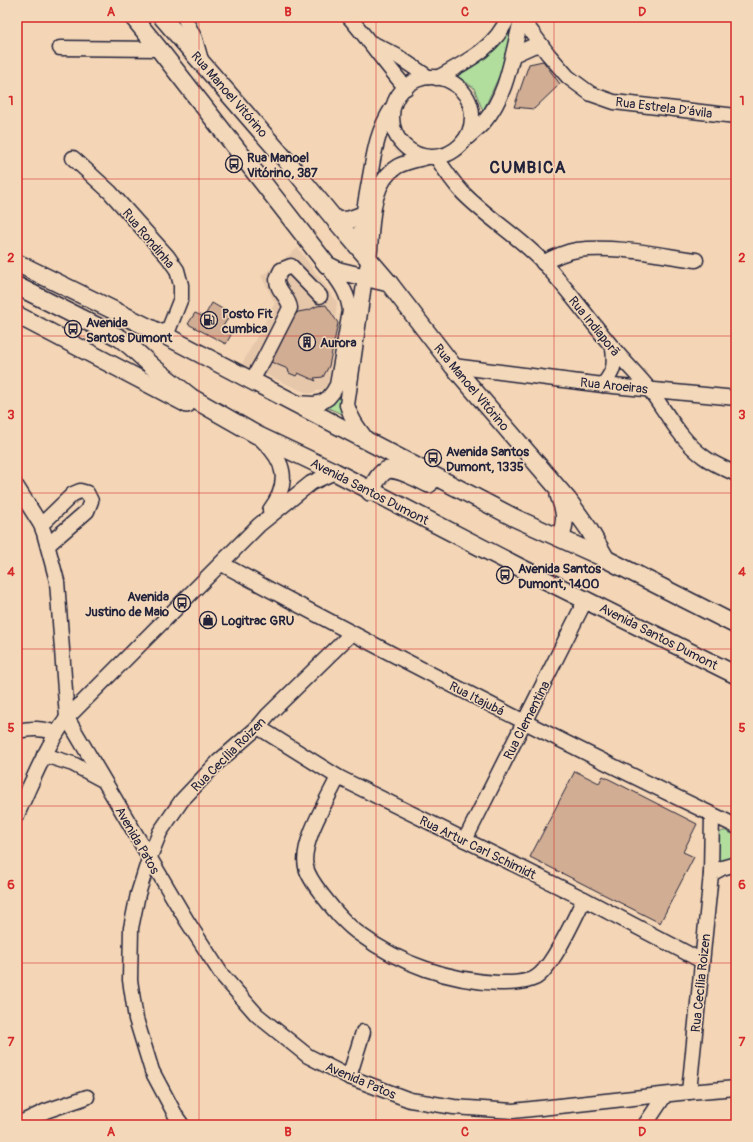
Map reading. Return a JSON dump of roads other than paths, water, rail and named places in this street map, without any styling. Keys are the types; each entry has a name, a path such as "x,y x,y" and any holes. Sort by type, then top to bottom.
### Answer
{"main road":[{"name":"Rua Manoel Vitórino","path":"132,17 159,49 327,264 339,271 389,283"},
{"name":"Rua Manoel Vitórino","path":"162,17 292,166 336,221 389,283 453,366 577,512 606,559"},
{"path":"336,221 349,220 363,215"},
{"path":"17,263 252,380 515,518 606,559 736,625"},
{"name":"Avenida Santos Dumont","path":"17,286 120,338 192,398 257,435 335,472 370,492 736,675"},
{"path":"17,315 201,412 221,415"},
{"path":"370,492 380,475 386,470 392,469 469,503 515,518"},
{"name":"Rua Manoel Vitórino","path":"557,489 566,517 561,538"}],"street":[{"path":"184,17 195,39 201,60"},
{"path":"349,17 372,43 387,66 406,88"},
{"path":"433,78 477,55 488,46 497,34 517,18"},
{"path":"364,254 375,202 382,185 388,176 397,167 410,161 450,154 484,123 495,106 507,78 513,55 517,18"},
{"name":"Rua Estrela D'ávila","path":"517,18 568,77 591,94 614,102 736,116"},
{"path":"372,43 433,78"},
{"path":"513,55 533,46 541,45"},
{"path":"60,48 159,49"},
{"path":"368,441 355,424 347,405 365,277 363,215 381,128 402,91 413,82 433,78 442,78 454,83 465,94 471,106 473,118 467,137"},
{"path":"395,103 392,113 392,123 396,135 403,145 413,153 432,157"},
{"path":"451,179 457,149"},
{"name":"Rua Indiaporã","path":"432,157 475,204 522,242 543,263 649,389 690,444 704,457 736,474"},
{"name":"Rua Rondinha","path":"73,158 110,192 168,257 177,270 181,284 181,298 166,336"},
{"path":"543,263 559,255 576,250 592,249 619,250 696,260"},
{"name":"Rua Manoel Vitórino","path":"296,403 314,404 322,402 333,392 337,385 350,311 346,292 327,264"},
{"path":"252,380 290,308 277,280 281,270 291,266 320,296"},
{"path":"603,385 613,370 613,348"},
{"name":"Rua Aroeiras","path":"453,366 603,385 736,398"},
{"path":"472,389 480,379 493,371"},
{"path":"17,815 44,755 56,733 67,718 222,564 259,525 278,499 282,488 283,477 280,463 272,449 257,435"},
{"path":"259,525 311,483 335,472"},
{"name":"Avenida Patos","path":"17,487 41,525 48,545 57,581 67,718 186,921 222,975 257,1015 308,1056 349,1078 410,1100 454,1107 513,1111 736,1088"},
{"path":"41,525 73,494 80,491 87,493 92,502 87,511 48,545"},
{"name":"Rua Itajubá","path":"222,564 351,634 525,723 736,826"},
{"name":"Rua Clementina","path":"465,840 586,600"},
{"name":"Rua Cecília Roizen","path":"182,1125 152,1071 136,1019 130,980 131,928 138,894 149,859 160,832 182,800 218,762 258,727 268,715 351,634"},
{"name":"Rua Artur Carl Schimidt","path":"258,727 338,777 584,899 702,961"},
{"path":"17,731 31,728 45,729 56,733"},
{"path":"44,755 73,764 103,780"},
{"path":"338,777 310,835 306,852 306,868 315,886 338,914 360,935 389,953 424,969 484,982 514,983 534,978 542,973 549,963 584,899"},
{"name":"Rua Cecília Roizen","path":"689,1092 711,874 712,815"},
{"path":"711,874 722,868 736,864"},
{"path":"349,1078 363,1032"},
{"path":"645,1125 664,1095"},
{"path":"19,1121 86,1097"}],"place":[{"name":"Rua Manoel Vitórino, 387","path":"234,164"},
{"name":"Posto Fit cumbica","path":"209,320"},
{"name":"Avenida Santos Dumont","path":"73,329"},
{"name":"Aurora","path":"307,342"},
{"name":"Avenida Santos Dumont, 1335","path":"433,458"},
{"name":"Avenida Santos Dumont, 1400","path":"505,575"},
{"name":"Avenida Justino de Maio","path":"182,603"},
{"name":"Logitrac GRU","path":"208,620"}],"district":[{"name":"CUMBICA","path":"528,167"}]}
